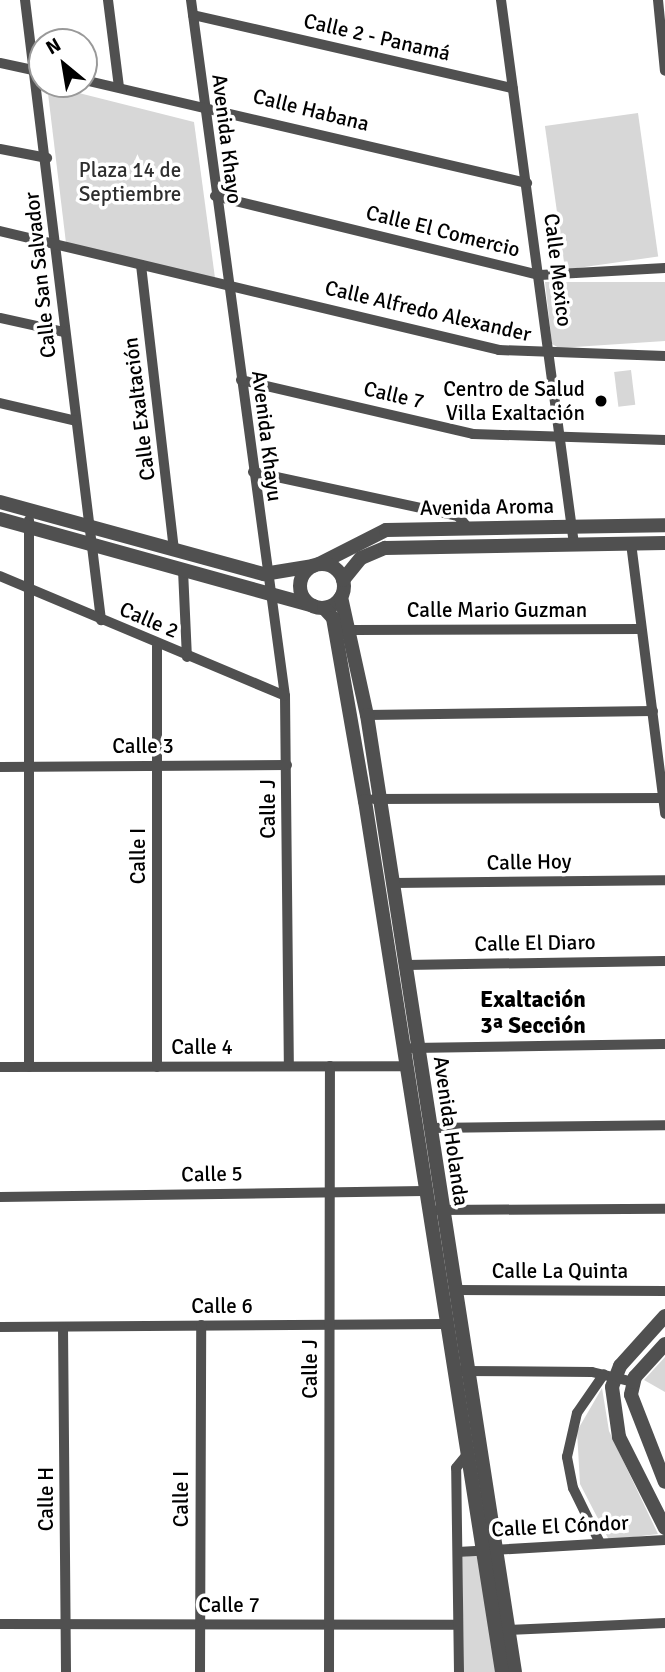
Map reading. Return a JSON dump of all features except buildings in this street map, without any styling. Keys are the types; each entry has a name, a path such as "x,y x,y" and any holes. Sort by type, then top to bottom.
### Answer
{"street":[{"name":"Calle San Salvador","path":"25,0 30,28"},
{"path":"108,0 119,87"},
{"name":"Avenida Khayo","path":"191,0 227,284"},
{"name":"Calle Mexico","path":"500,0 540,275 574,544"},
{"path":"658,0 662,15 665,71"},
{"name":"Calle 2 - Panamá","path":"193,15 513,88"},
{"path":"0,63 28,69"},
{"name":"Calle Habana","path":"98,83 203,104 527,183"},
{"name":"Calle San Salvador","path":"41,98 64,332 95,545 101,620"},
{"path":"0,149 47,158"},
{"name":"Calle El Comercio","path":"215,196 540,275 665,268"},
{"name":"Calle Alfredo Alexander","path":"0,231 499,350 549,356 665,356"},
{"name":"Calle Exaltación","path":"141,265 174,550"},
{"name":"Avenida Khayu","path":"227,284 242,380 264,574 269,594"},
{"path":"0,318 64,332"},
{"name":"Calle 7","path":"242,380 473,434 561,440 665,440"},
{"path":"0,403 76,421"},
{"path":"253,471 458,516 468,528"},
{"name":"Avenida Aroma","path":"0,502 264,574 316,565 371,534 468,528 665,525"},
{"path":"29,510 25,766 29,1067"},
{"path":"0,519 318,607 341,597 343,580 337,569 316,565 300,583 318,607"},
{"name":"Avenida Aroma","path":"343,580 361,558 384,548 665,543"},
{"path":"631,544 665,814"},
{"path":"183,570 187,657"},
{"name":"Calle 2","path":"0,576 158,646 285,696"},
{"name":"Calle J","path":"269,594 285,696 289,1066"},
{"name":"Avenida Holanda","path":"341,597 352,626 367,715 372,800 405,1066 424,1191 435,1211 455,1290 465,1457 508,1630 515,1672"},
{"name":"Avenida Holanda","path":"318,607 334,625 393,883 430,1128 445,1324 460,1371 488,1549 502,1672"},
{"path":"334,625 352,626"},
{"name":"Calle Mario Guzman","path":"352,626 642,629"},
{"name":"Calle I","path":"157,1067 158,646"},
{"path":"367,715 653,711"},
{"name":"Calle 3","path":"0,767 287,765"},
{"path":"372,800 664,798"},
{"name":"Calle Hoy","path":"393,883 665,880"},
{"name":"Calle El Diaro","path":"406,965 665,961"},
{"path":"403,1048 665,1044"},
{"name":"Calle J","path":"329,1672 330,1066"},
{"name":"Calle 4","path":"0,1067 405,1066"},
{"path":"430,1128 665,1125"},
{"name":"Calle 5","path":"0,1197 424,1191"},
{"path":"435,1211 665,1209"},
{"name":"Calle La Quinta","path":"455,1290 665,1291"},
{"path":"600,1542 570,1480 567,1457 577,1413 665,1316"},
{"name":"Calle 6","path":"0,1327 445,1324"},
{"name":"Calle I","path":"200,1672 201,1325"},
{"name":"Calle H","path":"64,1326 66,1672"},
{"path":"665,1344 633,1382 638,1425 665,1482"},
{"path":"460,1371 610,1374 633,1382"},
{"path":"610,1374 619,1437 665,1528"},
{"path":"459,1672 456,1468 465,1457"},
{"name":"Calle El Cóndor","path":"458,1552 600,1542 665,1541"},
{"path":"508,1630 665,1623"},
{"name":"Calle 7","path":"0,1624 458,1625"}],"green space":[{"name":"Plaza 14 de Septiembre","path":"49,98 98,98 194,122 215,278 66,243"},
{"path":"638,113 658,257 565,270 545,126"},
{"path":"545,282 665,282 665,341 559,348 552,344"},
{"path":"631,370 635,405 618,407 614,372"},
{"path":"665,1357 665,1392 644,1380"},
{"path":"602,1388 609,1431 658,1534 609,1540 580,1484 577,1431"},
{"path":"477,1555 497,1672 464,1672 462,1557"}],"place":[{"name":"Centro de Salud Villa Exaltación","path":"601,401"}],"district":[{"name":"Exaltación 3ª Sección","path":"533,1013"}]}
